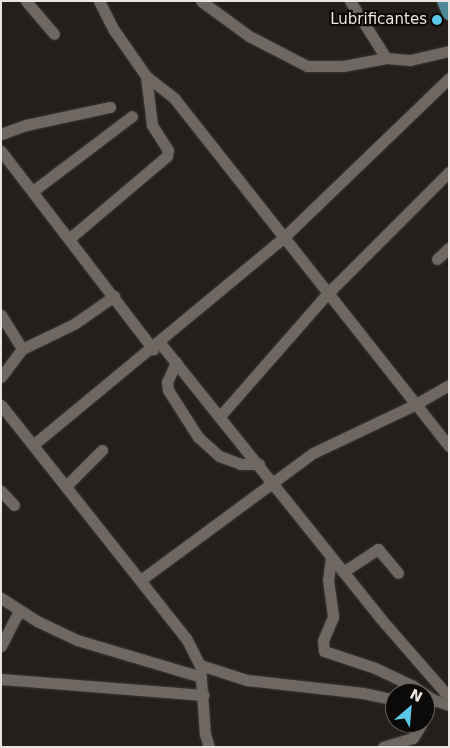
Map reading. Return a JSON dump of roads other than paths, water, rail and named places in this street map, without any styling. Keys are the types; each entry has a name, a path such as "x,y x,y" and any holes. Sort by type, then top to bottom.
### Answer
{"main road":[{"path":"444,1 449,13"}],"street":[{"path":"26,1 54,34"},
{"path":"99,1 114,30 146,76 174,98 414,405 449,446"},
{"path":"201,1 249,36 307,66 343,66 386,58 410,60 449,52"},
{"path":"350,1 386,58"},
{"path":"70,238 168,156 168,150 152,125 146,76"},
{"path":"33,445 156,346 284,238 449,78"},
{"path":"1,134 26,125 110,106"},
{"path":"33,191 132,116"},
{"path":"1,151 114,296 156,346 176,362 221,415 343,572 449,697"},
{"path":"221,415 327,294 449,172"},
{"path":"437,259 449,248"},
{"path":"1,377 22,349 74,324 114,296"},
{"path":"1,315 22,349"},
{"path":"176,362 167,382 168,390 198,437 219,456 241,464 258,464"},
{"path":"142,579 330,443 414,405 449,385"},
{"path":"1,405 142,579 186,638 200,671 205,734 209,747"},
{"path":"66,486 102,450"},
{"path":"1,491 14,505"},
{"path":"343,572 378,549 398,573"},
{"path":"331,557 328,580 332,617 323,641 324,651 375,668 407,683"},
{"path":"1,598 19,611 77,640 200,671 247,680 363,693 385,698"},
{"path":"1,646 19,611"},
{"path":"1,679 203,695"},
{"path":"435,706 449,705"},
{"path":"383,747 413,738 416,733"}],"place":[{"name":"Lubrificantes","path":"437,20"}]}
